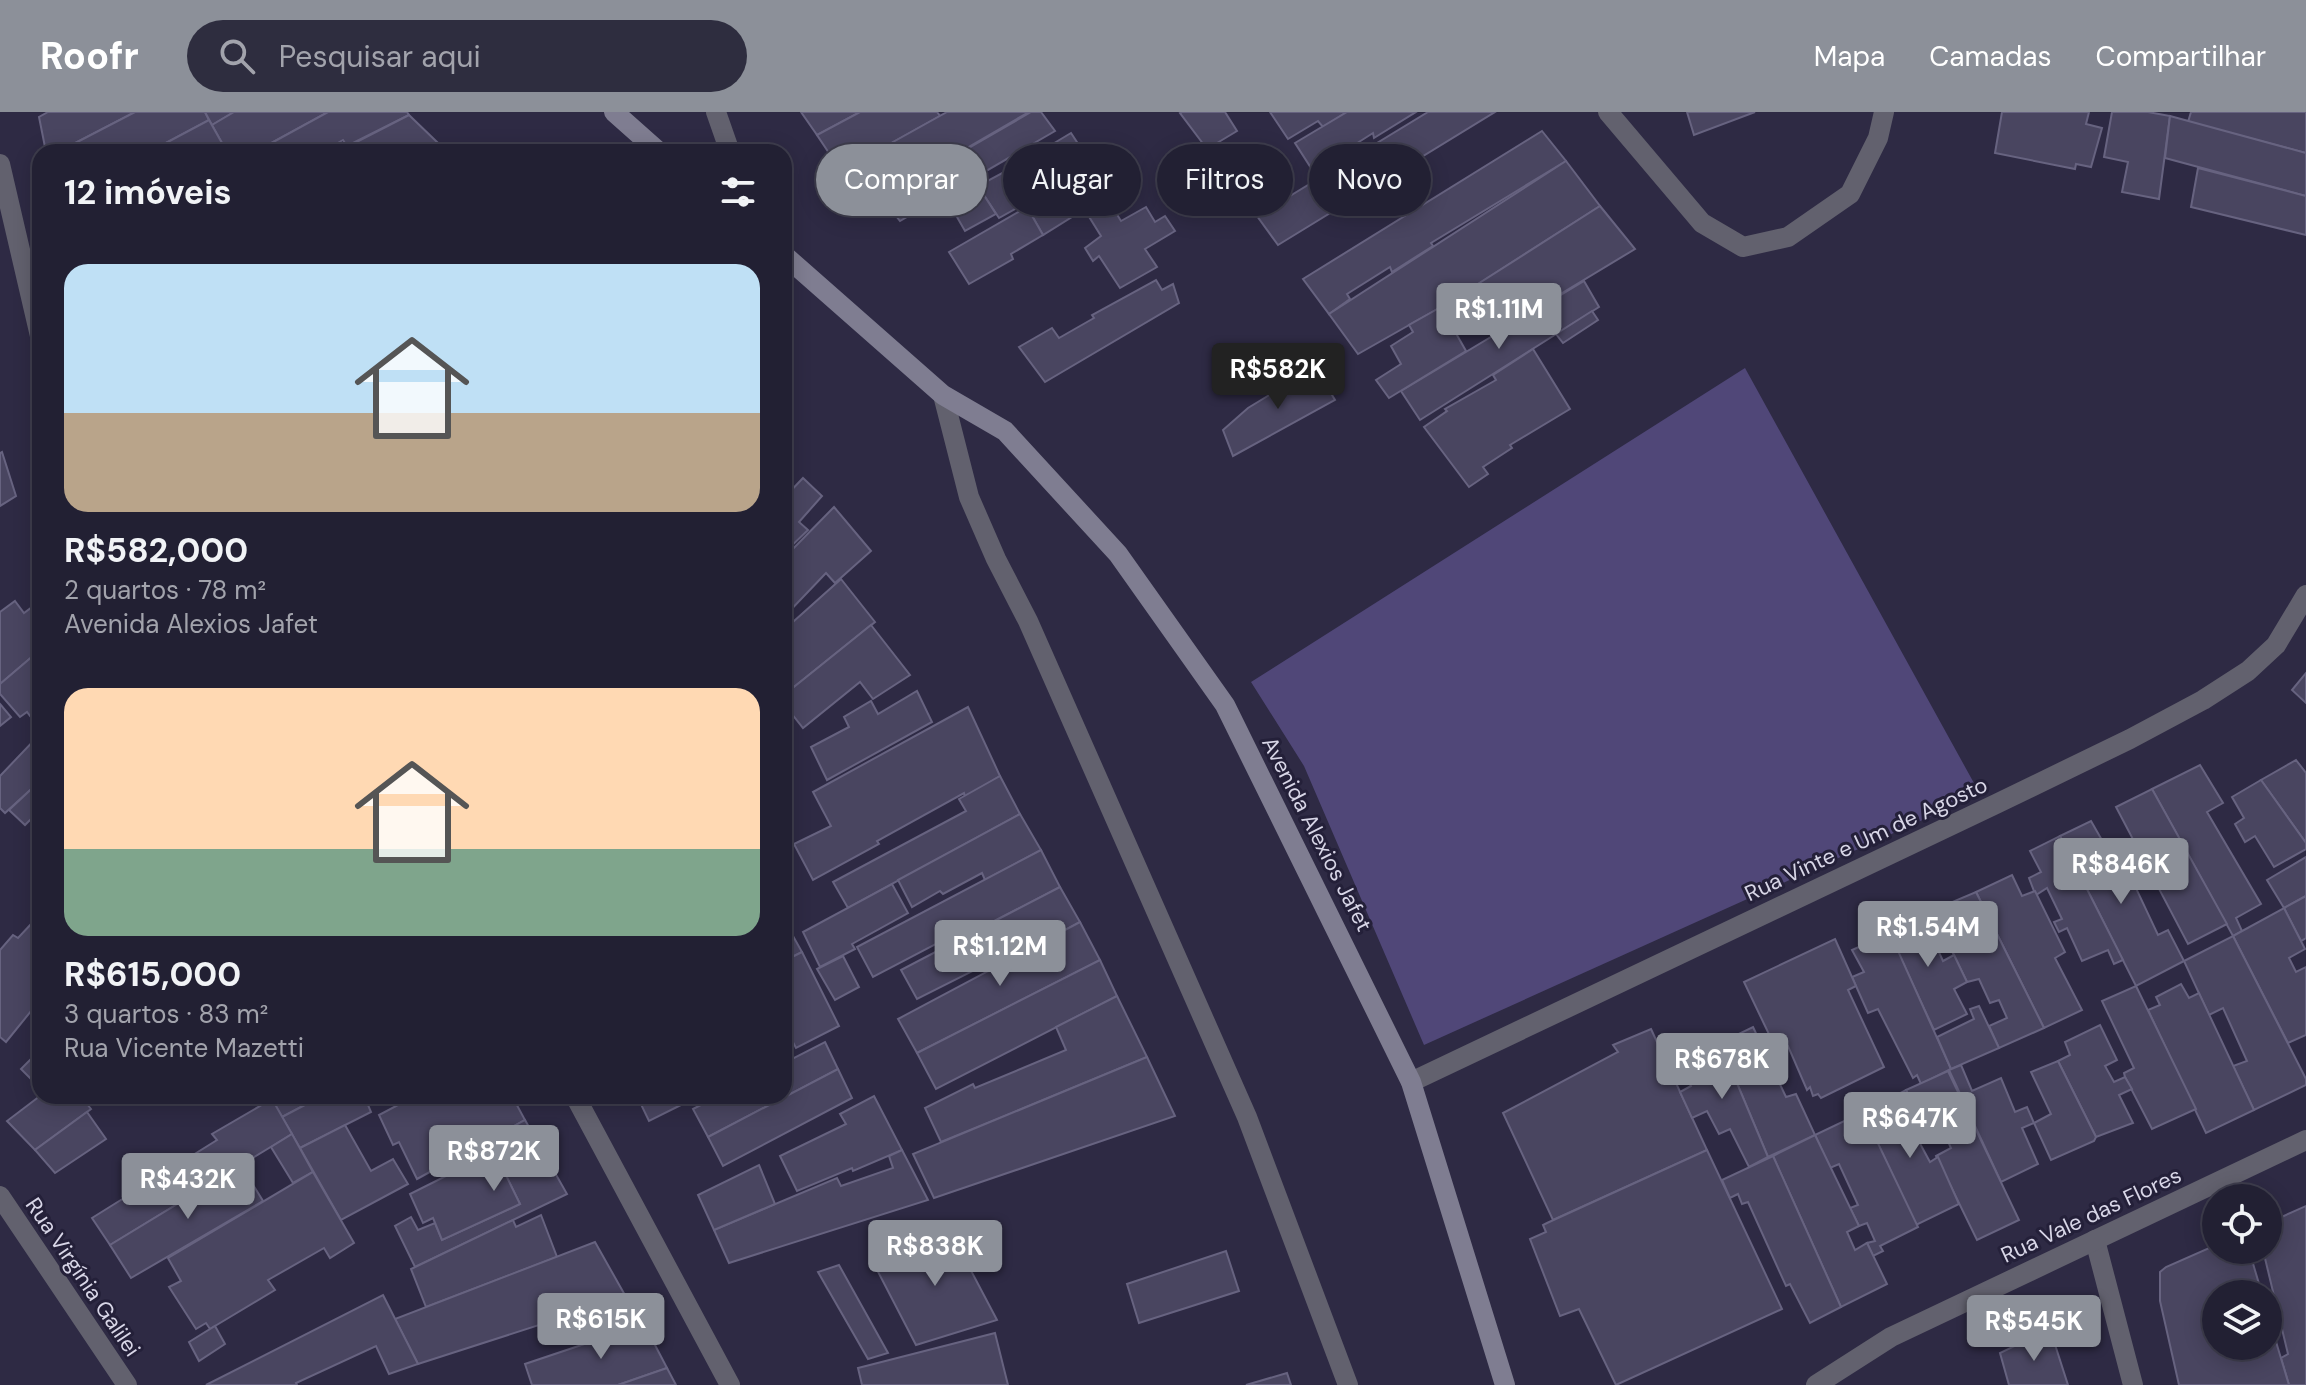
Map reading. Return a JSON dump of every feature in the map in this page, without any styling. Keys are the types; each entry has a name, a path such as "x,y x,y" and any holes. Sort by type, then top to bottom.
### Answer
{"main road":[{"path":"614,112 650,144"},
{"name":"Avenida Alexios Jafet","path":"792,262 943,395 1005,431 1118,554 1225,705 1411,1082 1505,1385"}],"street":[{"path":"716,112 727,144"},
{"path":"1608,112 1702,223 1743,247 1788,237 1850,194 1878,138 1884,112"},
{"path":"0,164 32,302"},
{"path":"943,395 969,497 1028,621 1247,1117 1348,1385"},
{"name":"Rua Vinte e Um de Agosto","path":"1411,1082 2009,798 2203,700 2248,671 2276,645 2306,595"},
{"path":"579,1104 730,1385"},
{"name":"Rua Vale das Flores","path":"1816,1385 1891,1337 2306,1140"},
{"name":"Rua Virgínia Galilei","path":"0,1196 127,1385"},
{"path":"2095,1240 2133,1385"}],"shaded area":[{"path":"1745,368 1980,794 1424,1045 1304,766 1251,682"}],"building":[{"path":"48,112 135,112 73,144 44,144 39,117"},
{"path":"135,112 205,112 209,120 164,144 73,144"},
{"path":"205,112 234,112 212,125"},
{"path":"234,112 328,112 270,144 223,144 212,125"},
{"path":"328,112 407,112 409,115 351,144 343,140 336,144 270,144"},
{"path":"801,112 860,112 817,135"},
{"path":"860,112 937,112 940,116 890,144 823,144 817,135"},
{"path":"947,112 1029,112 974,144 890,144"},
{"path":"1031,112 1041,112 1055,131 1033,144 1003,144 1003,161 987,170 987,144 976,144"},
{"path":"1225,112 1237,131 1215,144 1203,144 1180,113"},
{"path":"1270,112 1347,112 1323,127 1318,121 1288,139"},
{"path":"1347,112 1416,112 1374,138 1373,133 1356,144 1309,144 1309,165 1295,143"},
{"path":"1428,112 1495,112 1431,151 1431,144 1375,144"},
{"path":"1687,112 1755,112 1694,135"},
{"path":"2002,112 2089,112 2086,124 2102,128 2091,167 2076,164 2075,169 1995,153"},
{"path":"2112,112 2148,112 2170,116 2159,199 2122,192 2128,162 2104,157"},
{"path":"2191,112 2306,112 2306,153 2188,122"},
{"path":"409,115 439,144 353,144"},
{"path":"2170,116 2306,153 2306,196 2165,158"},
{"path":"209,120 222,144 164,144"},
{"path":"1542,131 1566,161 1431,243 1433,246 1392,272 1390,267 1347,294 1350,299 1329,314 1303,279 1405,216 1431,216 1431,200"},
{"path":"1071,133 1078,144 1053,144"},
{"path":"1566,161 1600,206 1455,299 1358,354 1329,314"},
{"path":"2198,168 2306,196 2306,235 2191,207"},
{"path":"1003,173 1003,216 999,218 987,200 987,181"},
{"path":"1309,184 1309,216 1325,216 1278,245 1257,216 1293,216 1293,194"},
{"path":"987,200 996,214 965,231 956,216 987,216"},
{"path":"1600,206 1635,249 1534,310 1523,297 1479,324 1459,296"},
{"path":"1146,207 1155,222 1165,216 1175,231 1145,249 1157,267 1120,288 1099,256 1093,261 1085,248 1101,236 1089,216 1118,216 1121,221 1130,216 1141,216 1141,210"},
{"path":"1011,216 1032,216 1043,235 1011,254 1013,259 969,284 949,252"},
{"path":"1032,216 1074,216 1043,235"},
{"path":"1156,280 1162,290 1173,284 1179,303 1045,382 1019,347 1052,328 1059,338 1094,318 1092,315"},
{"path":"1584,281 1599,307 1420,420 1401,391"},
{"path":"1441,307 1466,351 1389,398 1376,380 1401,364 1391,346 1413,332 1409,325"},
{"path":"1592,311 1598,320 1563,343 1556,334"},
{"path":"1533,349 1570,409 1510,445 1512,448 1483,467 1488,474 1469,487 1424,427 1447,411 1445,409 1496,380 1493,375"},
{"path":"1315,367 1335,400 1233,456 1223,430 1248,408"},
{"path":"0,453 16,496 0,506"},
{"path":"803,478 822,496 799,522 808,530 792,545 792,490"},
{"path":"834,507 871,551 835,583 826,573 792,609 792,550"},
{"path":"841,579 875,622 792,689 792,623"},
{"path":"15,601 24,613 32,607 32,657 0,684 0,612"},
{"path":"871,625 910,675 873,699 860,682 803,728 792,714 792,689"},
{"path":"32,657 32,715 27,712 20,717 0,694 0,684"},
{"path":"2306,673 2306,703 2292,690"},
{"path":"917,691 932,722 827,780 811,747 849,727 844,717 871,701 878,714"},
{"path":"0,704 11,717 0,726"},
{"path":"968,707 1000,776 877,841 879,844 813,880 794,844 831,826 813,792"},
{"path":"32,742 32,788 5,813 0,808 0,776"},
{"path":"2296,760 2306,773 2306,843 2261,780"},
{"path":"2200,765 2223,803 2207,812 2261,904 2236,918 2242,931 2233,936 2152,789"},
{"path":"1000,776 1020,814 848,908 833,882 966,811 959,799"},
{"path":"2261,780 2306,843 2306,849 2274,867 2255,836 2245,842 2235,824 2244,818 2232,797"},
{"path":"32,788 32,822 30,820 25,825 9,810"},
{"path":"2152,789 2227,924 2188,944 2116,807"},
{"path":"1020,814 1041,850 985,880 982,873 912,907 898,880"},
{"path":"2091,821 2111,856 2119,852 2158,935 2168,930 2184,961 2136,986 2060,836"},
{"path":"2060,836 2123,960 2114,964 2108,950 2082,961 2067,928 2059,932 2054,922 2062,919 2047,888 2036,895 2029,878 2041,872 2030,851"},
{"path":"1041,850 1060,887 973,932 970,926 873,977 857,947"},
{"path":"2306,857 2306,896 2284,908 2267,880"},
{"path":"2012,875 2022,896 2035,891 2065,952 2055,958 2082,1010 2044,1028 1976,892"},
{"path":"892,884 908,913 852,944 855,949 820,967 803,932"},
{"path":"1060,887 1080,922 1035,946 1032,941 917,999 901,970"},
{"path":"1976,892 2044,1028 1999,1048 1989,1026 2007,1018 1999,1000 1990,1003 1979,979 1967,982 1949,945 1960,941 1943,906"},
{"path":"2306,896 2306,938 2301,941 2284,908"},
{"path":"2284,908 2305,949 2289,958 2296,972 2306,967 2306,1035 2288,1043 2233,936"},
{"path":"1919,909 1943,961 1954,955 1967,982 1954,989 1967,1014 1934,1030 1885,924"},
{"path":"1080,922 1100,960 917,1053 898,1019"},
{"path":"32,923 32,1010 6,1042 0,1037 0,950 13,935 18,938"},
{"path":"1890,933 1951,1069 1921,1084 1917,1075 1913,1078 1878,1009 1868,1013 1852,977 1864,972 1852,950"},
{"path":"792,934 802,952 792,957"},
{"path":"2233,936 2306,1079 2306,1085 2254,1110 2233,1066 2247,1061 2223,1008 2209,1015 2184,961"},
{"path":"1835,939 1856,986 1848,990 1884,1067 1821,1098 1818,1094 1813,1096 1810,1087 1807,1090 1788,1046 1777,1051 1744,982"},
{"path":"802,952 839,1026 796,1048 792,1040 792,957"},
{"path":"843,956 859,987 835,1000 817,969"},
{"path":"1100,960 1117,996 936,1089 917,1053"},
{"path":"2181,984 2189,998 2199,993 2254,1110 2206,1133 2148,1010 2160,1005 2156,997"},
{"path":"2136,986 2196,1109 2152,1129 2125,1077 2124,1073 2134,1068 2102,1001"},
{"path":"1117,996 1147,1057 941,1142 925,1108 973,1084 975,1088 1066,1050 1056,1027"},
{"path":"1979,1006 1999,1048 1951,1069 1937,1037 1974,1019 1970,1009"},
{"path":"2100,1025 2117,1060 2105,1066 2114,1082 2125,1077 2132,1089 2119,1095 2133,1123 2096,1137 2058,1061 2070,1055 2065,1042"},
{"path":"1753,1027 1786,1097 1796,1094 1815,1135 1768,1157 1720,1043"},
{"path":"1651,1029 1707,1150 1553,1220 1503,1113 1618,1052 1613,1045"},
{"path":"825,1042 838,1069 792,1093 792,1059"},
{"path":"1721,1045 1768,1157 1749,1167 1730,1129 1719,1134 1707,1111 1692,1118 1680,1092 1691,1086 1681,1064"},
{"path":"1147,1057 1175,1116 934,1198 913,1154"},
{"path":"32,1058 32,1080 21,1069"},
{"path":"2058,1061 2096,1137 2094,1141 2051,1160 2034,1123 2051,1114 2031,1072"},
{"path":"1961,1065 1972,1091 2001,1078 2015,1112 2027,1107 2034,1123 2022,1128 2038,1164 2001,1182 1949,1070"},
{"path":"838,1069 852,1098 723,1166 708,1137 771,1104 792,1104 792,1093"},
{"path":"1948,1071 2019,1220 1977,1240 1936,1156 1951,1148 1934,1111 1919,1119 1906,1090"},
{"path":"1906,1090 1915,1109 1904,1114 1930,1162 1938,1157 1959,1204 1916,1225 1863,1112"},
{"path":"874,1096 902,1150 797,1191 780,1156 846,1124 840,1114"},
{"path":"32,1102 87,1104 91,1109 35,1150 7,1121"},
{"path":"263,1104 275,1104 292,1134 110,1245 92,1218 217,1140 212,1134"},
{"path":"275,1104 307,1104 282,1117"},
{"path":"307,1104 370,1104 371,1112 300,1148 282,1117"},
{"path":"400,1104 516,1104 525,1120 417,1179 399,1142 393,1145 379,1115"},
{"path":"641,1104 683,1104 649,1121"},
{"path":"703,1104 771,1104 708,1137 693,1109"},
{"path":"87,1112 106,1139 55,1173 35,1150"},
{"path":"1863,1112 1918,1227 1880,1246 1883,1251 1873,1256 1867,1243 1875,1241 1867,1223 1859,1226 1850,1208 1858,1205 1839,1164 1830,1168 1815,1135"},
{"path":"525,1120 567,1194 415,1267 395,1226 411,1217 418,1230 435,1223 442,1240 520,1204 495,1153 476,1162 471,1150"},
{"path":"345,1125 371,1171 393,1159 408,1184 341,1220 300,1148"},
{"path":"292,1134 313,1172 293,1183 271,1147"},
{"path":"1815,1135 1859,1226 1847,1232 1855,1250 1867,1243 1887,1284 1841,1307 1773,1156"},
{"path":"471,1150 476,1162 495,1153 520,1204 442,1240 433,1218 423,1223 410,1194 460,1169 455,1158"},
{"path":"902,1150 928,1200 729,1263 714,1230 837,1178 841,1186 893,1168 889,1156"},
{"path":"1707,1150 1782,1309 1616,1385 1579,1309 1560,1316 1530,1239 1546,1232 1543,1225"},
{"path":"1773,1156 1841,1307 1810,1323 1790,1284 1786,1286 1748,1202 1742,1204 1738,1194 1730,1198 1722,1180"},
{"path":"245,1163 253,1177 250,1180 263,1201 131,1278 110,1245"},
{"path":"759,1165 775,1204 714,1230 698,1195"},
{"path":"313,1172 354,1243 330,1258 324,1248 268,1280 275,1290 210,1329 206,1323 196,1329 169,1287 181,1281 168,1258"},
{"path":"2306,1206 2306,1385 2289,1385 2282,1360 2288,1354 2282,1329 2282,1280 2270,1280 2266,1264 2282,1264 2282,1217"},
{"path":"541,1215 557,1257 426,1307 411,1269 513,1220 516,1227"},
{"path":"948,1227 997,1320 916,1345 874,1264 909,1252 905,1242"},
{"path":"595,1242 626,1297 418,1364 395,1319"},
{"path":"1226,1251 1239,1291 1139,1323 1127,1284"},
{"path":"2202,1251 2202,1264 2253,1264 2258,1280 2202,1280 2202,1360 2282,1360 2289,1385 2179,1385 2160,1301 2160,1272"},
{"path":"839,1265 888,1353 868,1359 818,1272"},
{"path":"383,1295 418,1364 389,1374 376,1346 297,1385 206,1385"},
{"path":"644,1324 667,1368 618,1385 532,1385 525,1364"},
{"path":"215,1326 225,1344 199,1361 189,1342"},
{"path":"2050,1329 2068,1385 2009,1385 2000,1353"},
{"path":"995,1333 1008,1385 862,1385 858,1368"},
{"path":"667,1368 676,1385 618,1385"},
{"path":"1287,1373 1291,1385 1246,1385"}]}
